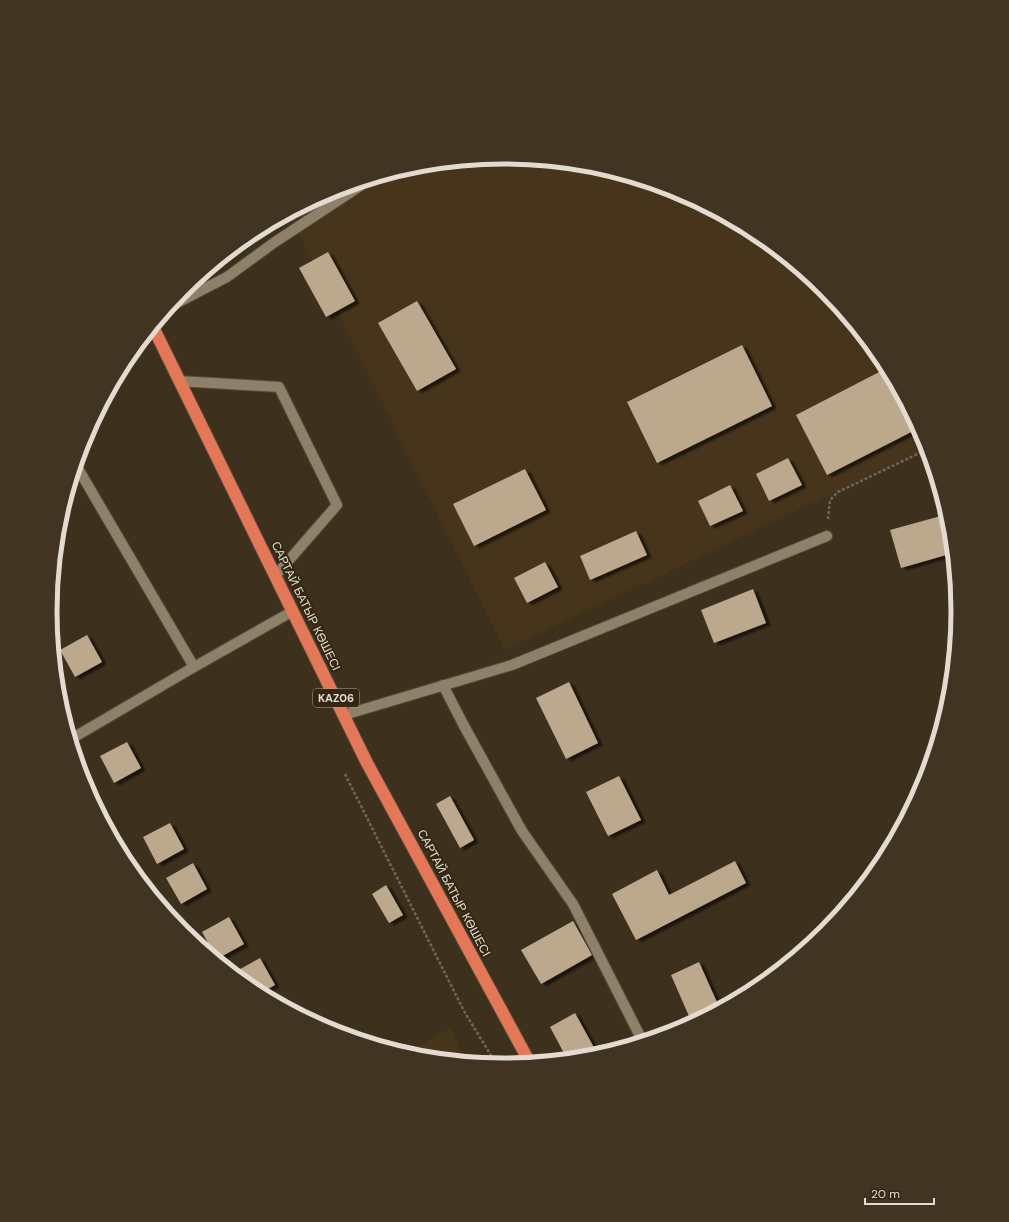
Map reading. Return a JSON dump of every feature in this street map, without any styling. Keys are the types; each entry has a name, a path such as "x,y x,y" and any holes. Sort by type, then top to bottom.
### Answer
{"highway":[{"name":"САРТАЙ БАТЫР КӨШЕСІ","path":"155,332 368,762 527,1058"}],"lane":[{"path":"184,299 227,277 275,242 355,189"},
{"path":"179,381 279,387 337,506 276,575"},
{"path":"80,471 194,667"},
{"path":"344,715 512,665 827,536"},
{"path":"75,737 293,611"},
{"path":"443,685 522,831 573,904 641,1037"}],"path":[{"path":"827,536 830,500 838,492 922,451"},
{"path":"345,774 465,1013 493,1058"}],"shaded area":[{"path":"475,164 534,164 563,167 620,179 648,187 676,198 728,223 753,239 800,275 841,316 860,339 877,362 892,387 906,413 922,451 505,650 291,218 333,198 361,187 417,172"},
{"path":"451,1028 464,1057 446,1055 414,1049"}],"building":[{"path":"328,252 355,301 326,317 299,268"},
{"path":"417,301 456,369 417,391 378,323"},
{"path":"742,345 772,406 657,463 627,402"},
{"path":"882,371 906,413 914,431 827,475 796,415"},
{"path":"788,458 802,485 769,501 756,474"},
{"path":"525,469 546,510 474,546 453,504"},
{"path":"730,485 743,511 710,526 698,501"},
{"path":"941,516 948,554 901,568 890,530"},
{"path":"636,531 647,555 590,580 580,556"},
{"path":"545,562 558,587 527,603 514,578"},
{"path":"753,589 766,623 714,643 701,610"},
{"path":"87,635 102,662 75,677 60,650"},
{"path":"569,682 598,743 566,759 536,698"},
{"path":"127,742 141,768 114,783 100,756"},
{"path":"619,776 641,820 608,836 586,792"},
{"path":"450,796 474,840 460,848 436,804"},
{"path":"170,823 184,849 157,864 143,837"},
{"path":"735,861 746,883 636,940 612,894 657,870 669,895"},
{"path":"193,863 207,889 181,904 166,878"},
{"path":"386,885 403,915 389,923 372,894"},
{"path":"229,917 244,944 221,957 211,949 202,932"},
{"path":"573,921 592,955 541,984 521,950"},
{"path":"260,958 275,985 266,990 238,970"},
{"path":"699,962 718,1004 690,1018 671,975"},
{"path":"575,1013 595,1049 565,1055 550,1027"}]}
